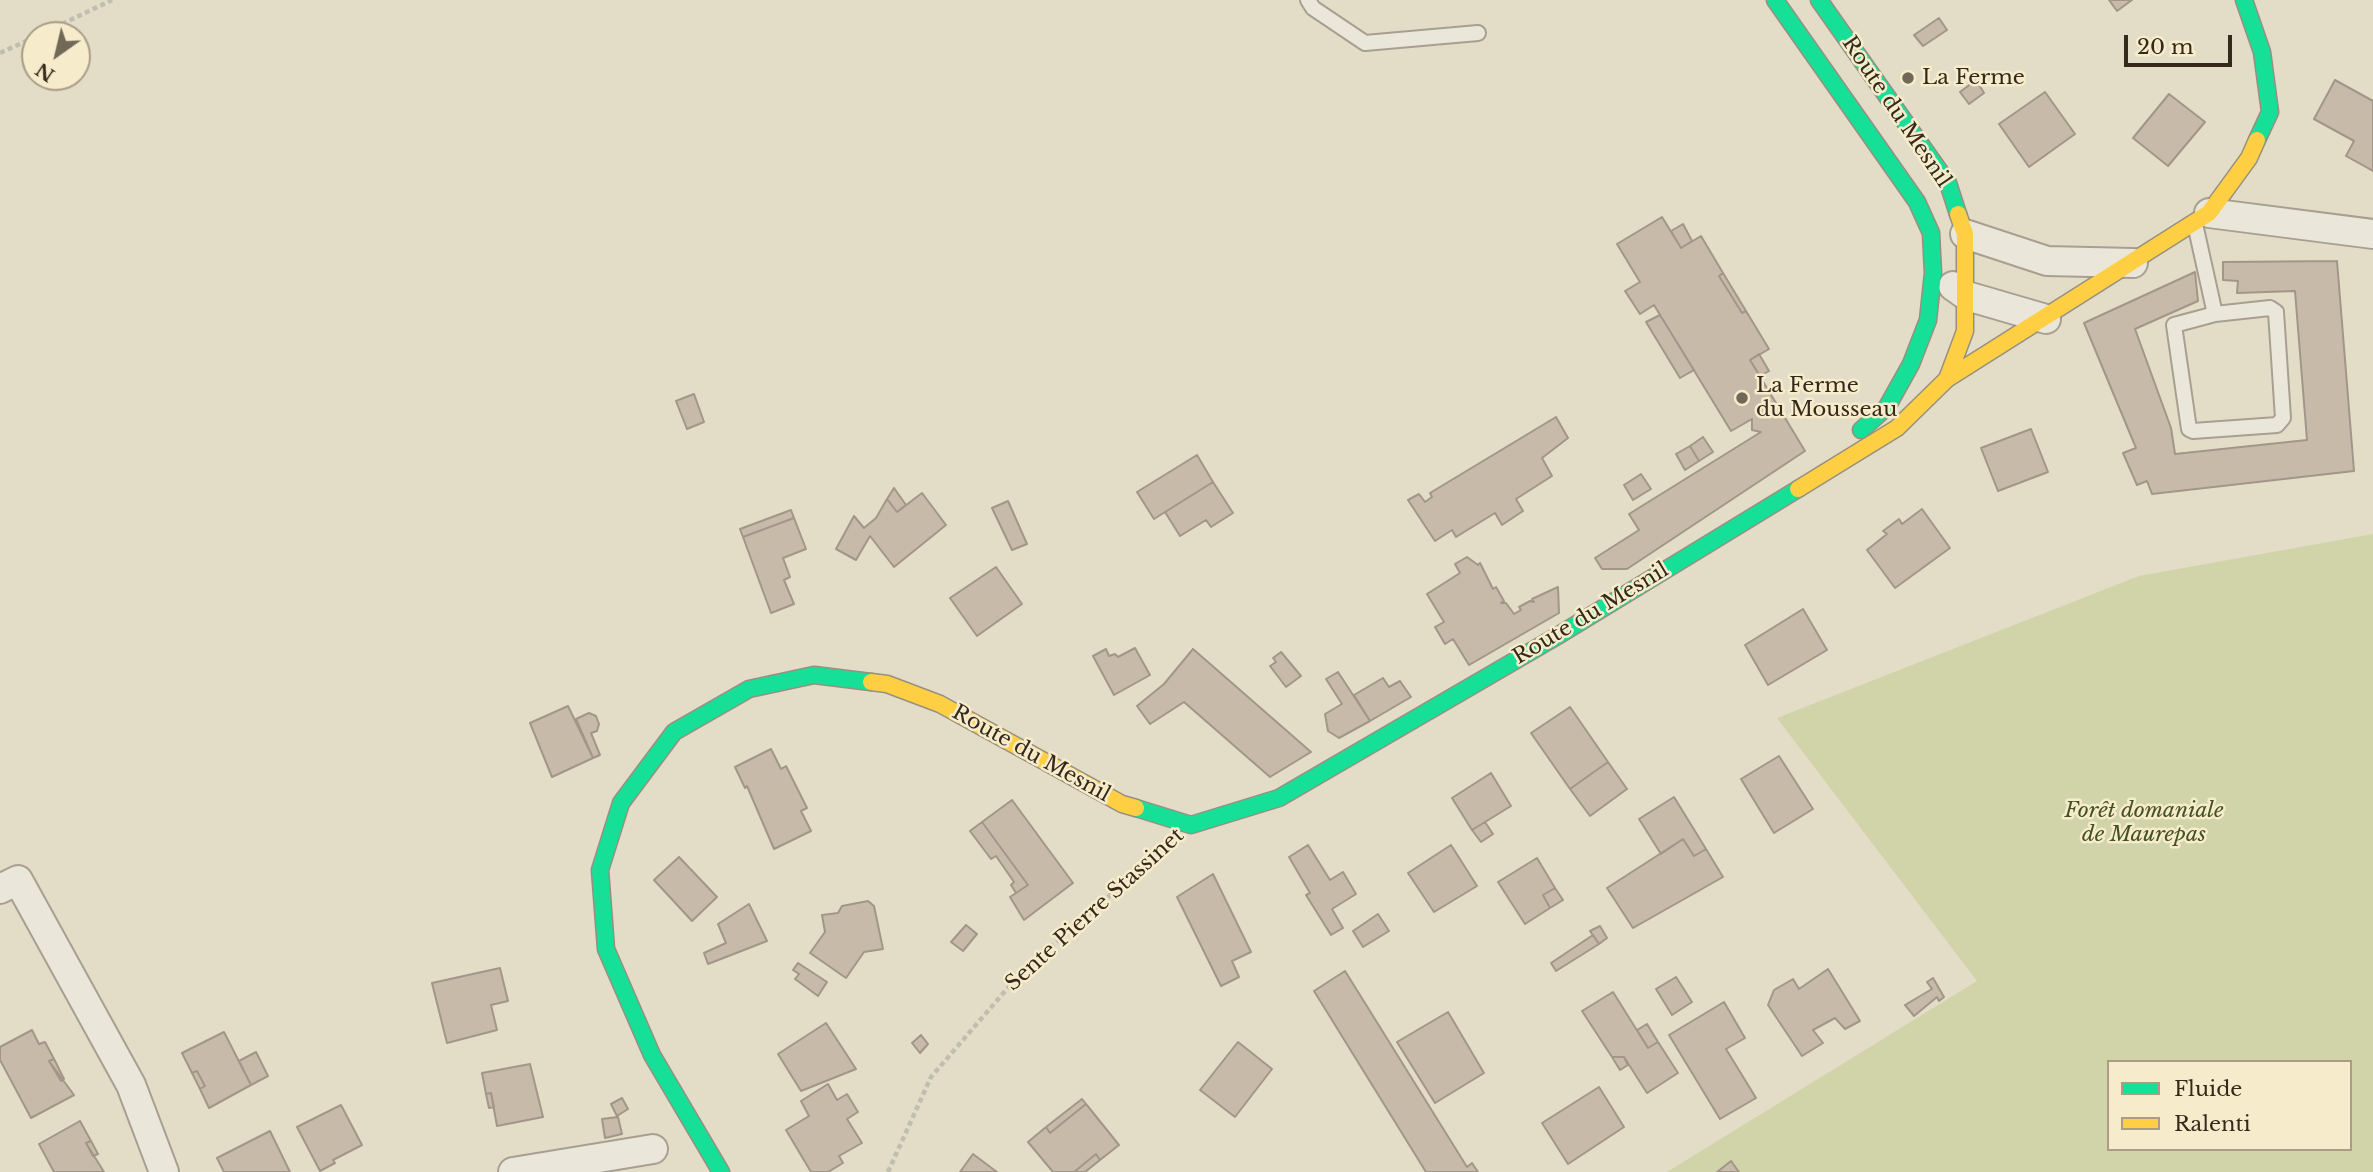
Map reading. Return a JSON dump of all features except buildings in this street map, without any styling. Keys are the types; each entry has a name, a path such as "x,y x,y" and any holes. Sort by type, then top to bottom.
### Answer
{"street":[{"name":"Route du Mesnil","path":"1775,0 1917,202 1931,233 1933,273 1928,320 1911,364 1887,407 1800,485"},
{"name":"Route du Mesnil","path":"721,1172 652,1055 606,949 600,870 621,803 674,732 748,689 814,675 887,684 940,704 1122,804 1191,825 1279,798 1559,635 1897,428 1947,379 1965,331 1968,296 1965,234 1948,183 1819,0"},
{"path":"1947,379 2046,319 2202,218 2249,158 2270,112 2262,52 2244,0"},
{"path":"2202,218 2373,234"},
{"path":"1965,234 2047,261 2133,263"},
{"path":"1933,273 1968,296 2046,319"},
{"path":"0,889 18,880 131,1085 164,1172"},
{"path":"513,1172 653,1149"}],"lane":[{"path":"1308,0 1313,8 1364,43 1478,33"},
{"path":"2202,218 2215,314"},
{"path":"2270,308 2276,312 2283,418 2277,425 2193,431 2189,429 2174,325 2215,314 2270,308"}],"path":[{"path":"69,21 113,0"},
{"path":"0,53 21,43"},
{"name":"Sente Pierre Stassinet","path":"888,1172 931,1077 1019,975 1191,825"}],"green space":[{"name":"Forêt domaniale de Maurepas","path":"2373,534 2373,1172 1667,1172 1977,981 1777,718 2139,576"}],"traffic: fast":[{"path":"1775,0 1917,202 1931,233 1933,273 1928,320 1911,364 1887,407 1861,430"},
{"path":"1819,0 1948,183 1958,214"},
{"path":"2244,0 2262,52 2270,112 2257,140"},
{"path":"1136,808 1191,825 1279,798 1559,635 1798,489"},
{"path":"721,1172 652,1055 606,949 600,870 621,803 674,732 749,689 814,675 871,682"}],"traffic: slow":[{"path":"1947,379 2209,213 2249,158 2257,140"},
{"path":"1798,489 1897,428 1947,379 1965,331 1965,234 1958,214"},
{"path":"871,682 887,684 940,704 1122,804 1136,808"}],"place":[{"name":"La Ferme","path":"1908,78"},
{"name":"La Ferme du Mousseau","path":"1742,398"}]}
